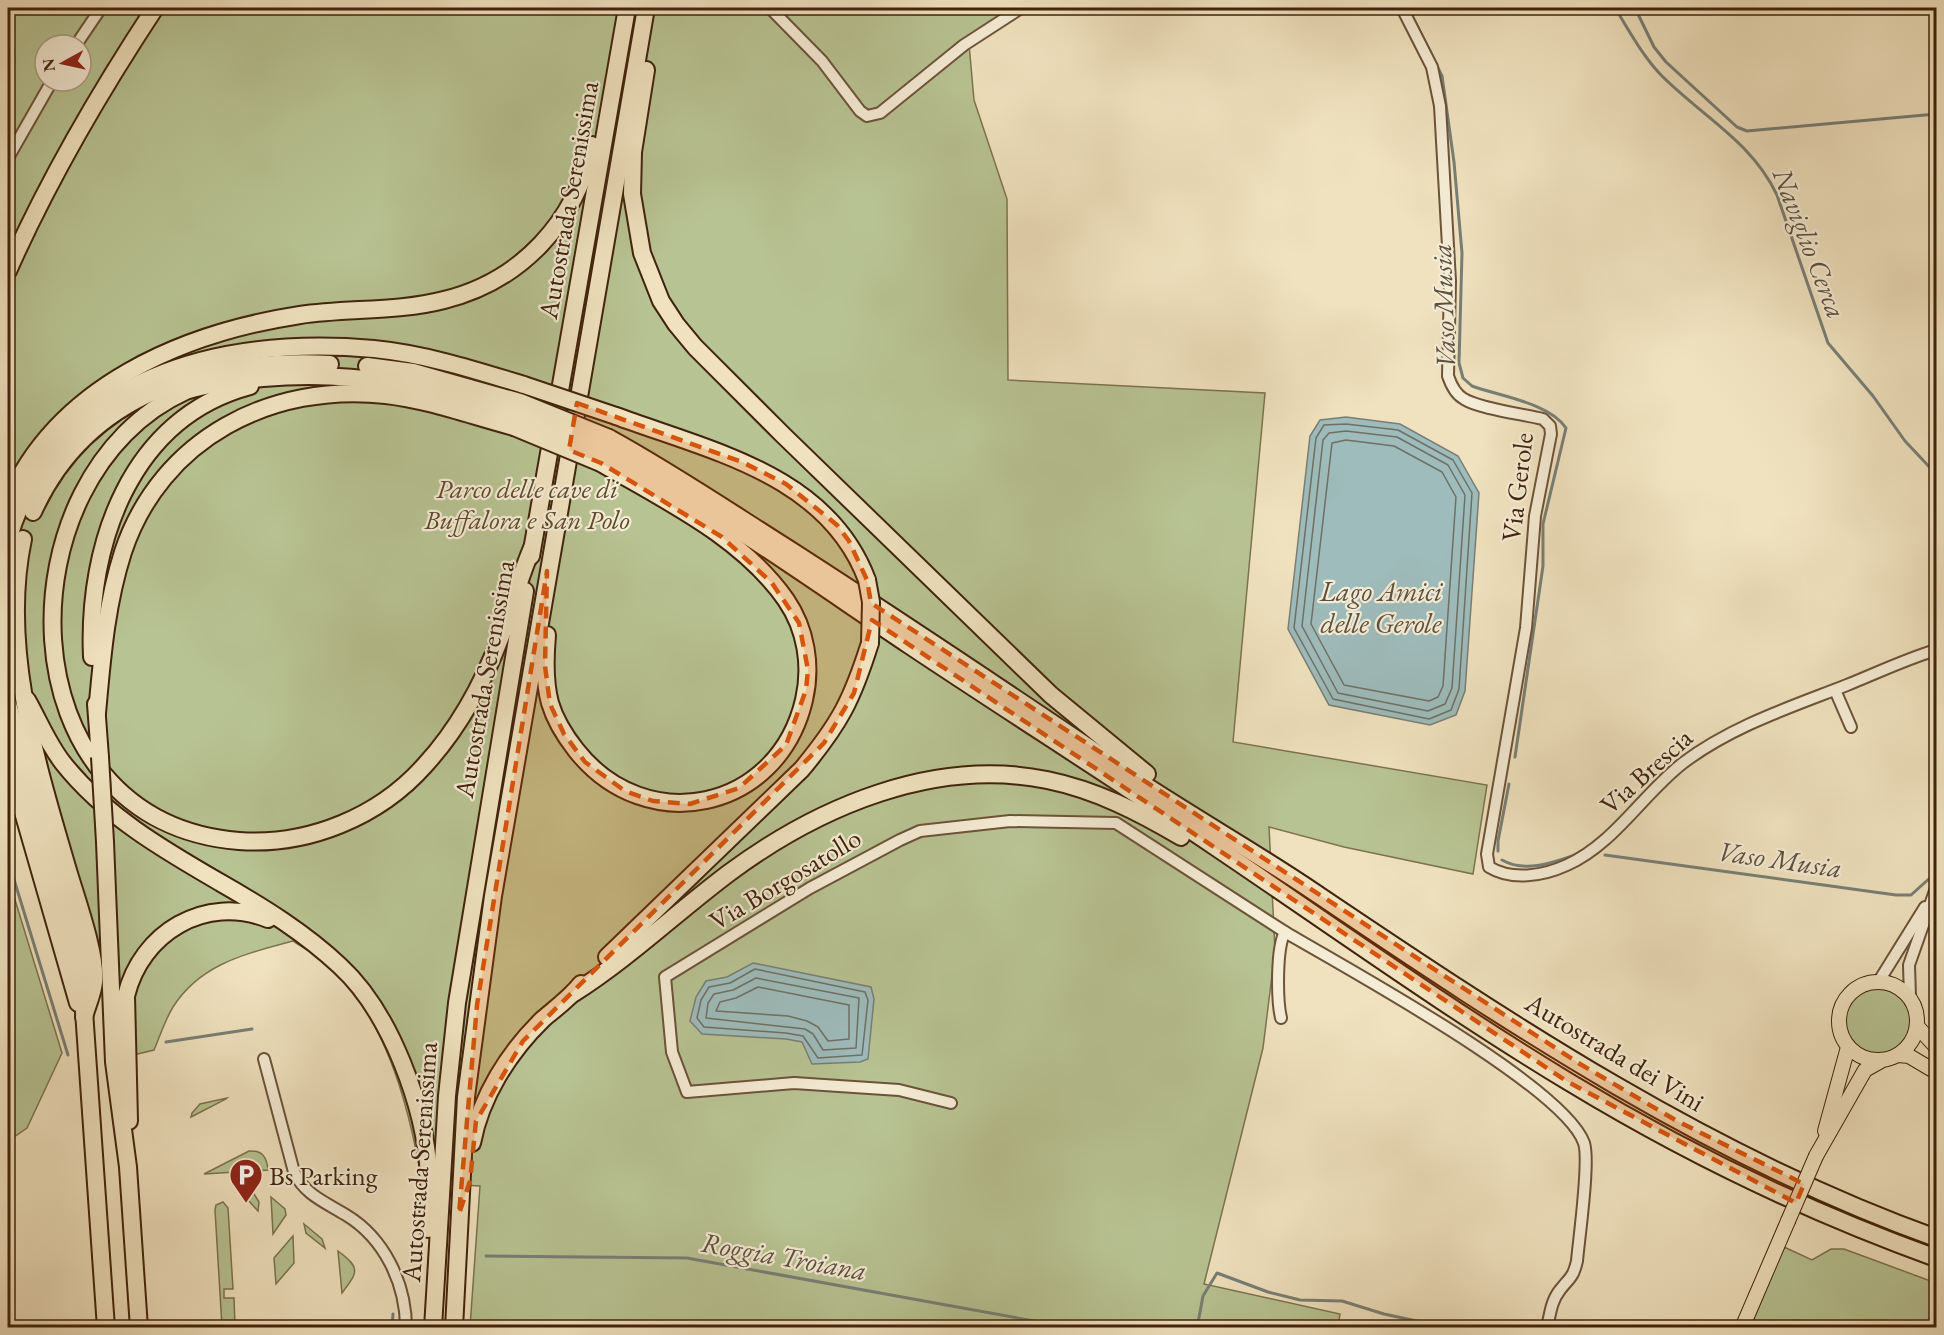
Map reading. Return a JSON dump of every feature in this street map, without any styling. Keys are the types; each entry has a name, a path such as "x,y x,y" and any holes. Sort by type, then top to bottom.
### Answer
{"highway":[{"path":"8,244 60,138 142,8"},
{"path":"8,271 45,190 71,141 155,8"},
{"path":"8,501 36,451 64,418 101,388 152,359 197,340 262,322 300,315 444,300 482,286 531,257 560,222 580,187 626,8"},
{"name":"Autostrada Serenissima","path":"433,1328 447,1096 457,1003 532,548 626,8"},
{"path":"646,8 646,75 633,152 632,194 636,226 645,261 662,301 676,324 695,347 783,435 1051,695 1136,766 1246,842 1287,874"},
{"name":"Autostrada Serenissima","path":"454,1328 466,1097 477,1005 547,571 646,8"},
{"path":"8,540 14,518 31,482 56,447 76,426 120,393 178,366 213,356 295,347 375,349 473,369 524,385 741,462 786,484 837,525 859,558 867,580 871,602 870,643 850,702 841,719 809,760 523,1041 486,1097 476,1121 470,1181 459,1214"},
{"path":"84,1017 94,981 87,938 30,741 18,684 11,633 12,590 19,550 43,489 67,456 106,419 135,400 183,379 215,371 296,363 369,366 413,372 605,451 652,476 765,548 1218,848 1330,927"},
{"path":"532,548 502,635 474,695 427,763 376,807 323,831 283,839 247,841 181,830 137,810 107,789 77,759 63,740 44,705 29,664 24,591 31,552 45,511 74,465 92,446 132,416 186,391 227,381 291,375 368,377 411,384 517,415 605,451 658,465 902,622 1126,773 1287,874"},
{"path":"139,1328 128,1167 114,1062 105,842 92,654 95,590 107,530 128,483 139,465 169,430 199,409 233,391 291,375"},
{"path":"97,713 107,614 124,550 138,520 167,475 191,450 221,427 242,416 296,398 362,394 407,398 517,415"},
{"path":"547,571 545,666 550,704 564,734 597,773 639,797 690,804 709,800 739,788 773,762 795,728 806,690 808,669 799,624 786,601 750,560 605,451"},
{"path":"18,684 63,763 109,811 183,861 294,929 342,967 360,988 388,1032 403,1065 424,1141 429,1174 428,1247 435,1281"},
{"path":"8,704 74,940 82,982 106,1328"},
{"path":"8,760 70,983 84,1017"},
{"path":"574,993 598,977 729,873 805,825 897,787 965,776 996,775 1047,780 1119,803 1330,927"},
{"name":"Autostrada dei Vini","path":"1287,874 1509,1020 1677,1121 1851,1206 1936,1238"},
{"path":"128,1167 130,1100 126,996 130,981 146,951 170,928 186,920 217,912 247,913 294,929"},
{"name":"Autostrada dei Vini","path":"1330,927 1568,1082 1651,1129 1796,1203 1936,1258"}],"main road":[{"path":"1882,1060 1869,1060 1848,1047 1841,1035 1838,1022 1845,998 1855,988 1866,982 1880,981 1902,989 1910,997 1917,1016 1917,1026 1914,1037 1898,1055"},
{"path":"1917,1026 1936,1047"},
{"path":"1816,1156 1848,1047"},
{"path":"1742,1328 1816,1156 1865,1070 1882,1060 1898,1055 1909,1056 1936,1072"}],"street":[{"path":"84,33 101,8"},
{"path":"770,8 822,61 860,111 867,116 880,113 964,45 1021,8"},
{"name":"Via Gerole","path":"1402,8 1431,67 1440,106 1449,258 1448,376 1452,388 1463,399 1543,420 1550,426 1551,434 1535,516 1526,628 1487,854 1489,867"},
{"path":"8,158 45,93"},
{"name":"Via Brescia","path":"1489,867 1500,874 1522,875 1546,874 1569,864 1604,839 1656,786 1712,741 1936,650"},
{"path":"1835,690 1851,727"},
{"name":"Via Borgosatollo","path":"951,1103 899,1090 794,1083 687,1092 672,1052 665,977 810,888 900,840 920,831 1010,821 1116,823 1285,932"},
{"path":"1880,981 1936,890"},
{"path":"1910,997 1909,965 1936,890"},
{"path":"1281,1018 1277,1002 1281,944 1285,932 1504,1066 1545,1098 1581,1137 1585,1147 1577,1261 1573,1276 1559,1290 1552,1303 1547,1328"},
{"path":"264,1059 294,1172 300,1184 308,1193 349,1216 383,1247 390,1259 405,1310 406,1328"}],"highlighted area":[{"path":"577,403 742,462 786,484 837,525 849,541 867,580 871,603 1580,1064 1677,1121 1804,1184 1796,1203 1568,1082 872,620 854,693 824,743 523,1041 476,1121 470,1181 459,1214 477,1005 547,571 545,666 550,704 564,734 585,762 625,791 653,801 690,804 739,788 786,745 806,690 808,670 799,623 772,583 722,537 601,463 569,450"}],"green space":[{"name":"Parco delle cave di Buffalora e San Polo","path":"8,8 1024,8 969,44 974,100 1007,199 1008,380 1265,393 1233,742 1487,785 1473,874 1344,847 1269,827 1275,951 1263,1048 1204,1284 1340,1314 1338,1327 470,1327 480,1186 422,1183 410,1122 401,1091 377,1031 362,1004 343,979 320,958 293,941 226,962 197,980 184,992 173,1007 154,1050 133,1055 8,750"},
{"path":"12,890 62,1053 27,1128 8,1141 8,892"},
{"path":"1877,986 1896,992 1906,1002 1912,1021 1906,1040 1896,1050 1877,1056 1858,1050 1848,1040 1842,1021 1848,1002 1858,992"},
{"path":"227,1098 191,1117 200,1104"},
{"path":"249,1151 261,1153 267,1162 268,1170 204,1174"},
{"path":"239,1190 254,1194 259,1202 258,1211"},
{"path":"271,1197 285,1209 286,1215 273,1234"},
{"path":"223,1202 228,1208 233,1289 224,1289 224,1298 234,1298 235,1327 222,1327 215,1210 216,1205"},
{"path":"304,1224 322,1239 325,1248 306,1233"},
{"path":"293,1236 294,1263 276,1284 274,1258"},
{"path":"1784,1247 1812,1260 1831,1249 1844,1249 1936,1283 1936,1327 1750,1327"},
{"path":"338,1251 351,1262 355,1270 342,1293"}],"water":[{"name":"Lago Amici delle Gerole","path":"1346,417 1400,424 1458,456 1479,493 1465,691 1456,715 1430,725 1329,705 1288,629 1310,436 1320,420"},
{"path":"753,963 871,987 874,999 868,1059 860,1062 812,1064 802,1042 702,1034 690,1021 696,997 706,981 727,977"}],"waterway":[{"name":"Vaso Musia","path":"1408,8 1442,76 1454,162 1462,253 1459,363 1463,378 1472,386 1536,406 1558,419 1566,428 1543,524 1543,566 1515,757"},
{"name":"Naviglio Cerca","path":"1615,8 1655,69 1740,144 1766,176 1777,195 1828,343 1873,396 1905,441 1936,474"},
{"path":"1635,8 1654,47 1666,62 1737,127 1747,131 1936,114"},
{"name":"Vaso Musia","path":"1498,851 1509,784"},
{"name":"Vaso Musia","path":"1502,860 1511,864 1529,866 1548,864 1575,855"},
{"name":"Vaso Musia","path":"1605,855 1896,895 1911,895 1931,877 1936,867"},
{"path":"8,860 68,1055"},
{"path":"166,1042 252,1029"},
{"name":"Roggia Troiana","path":"486,1256 687,1258 1073,1328"},
{"name":"Roggia Troiana","path":"1197,1328 1203,1296 1217,1273 1268,1292 1300,1300 1342,1301 1384,1314 1449,1328"},
{"path":"392,1328 393,1314"}],"place":[{"name":"Bs Parking","path":"246,1204"}]}
